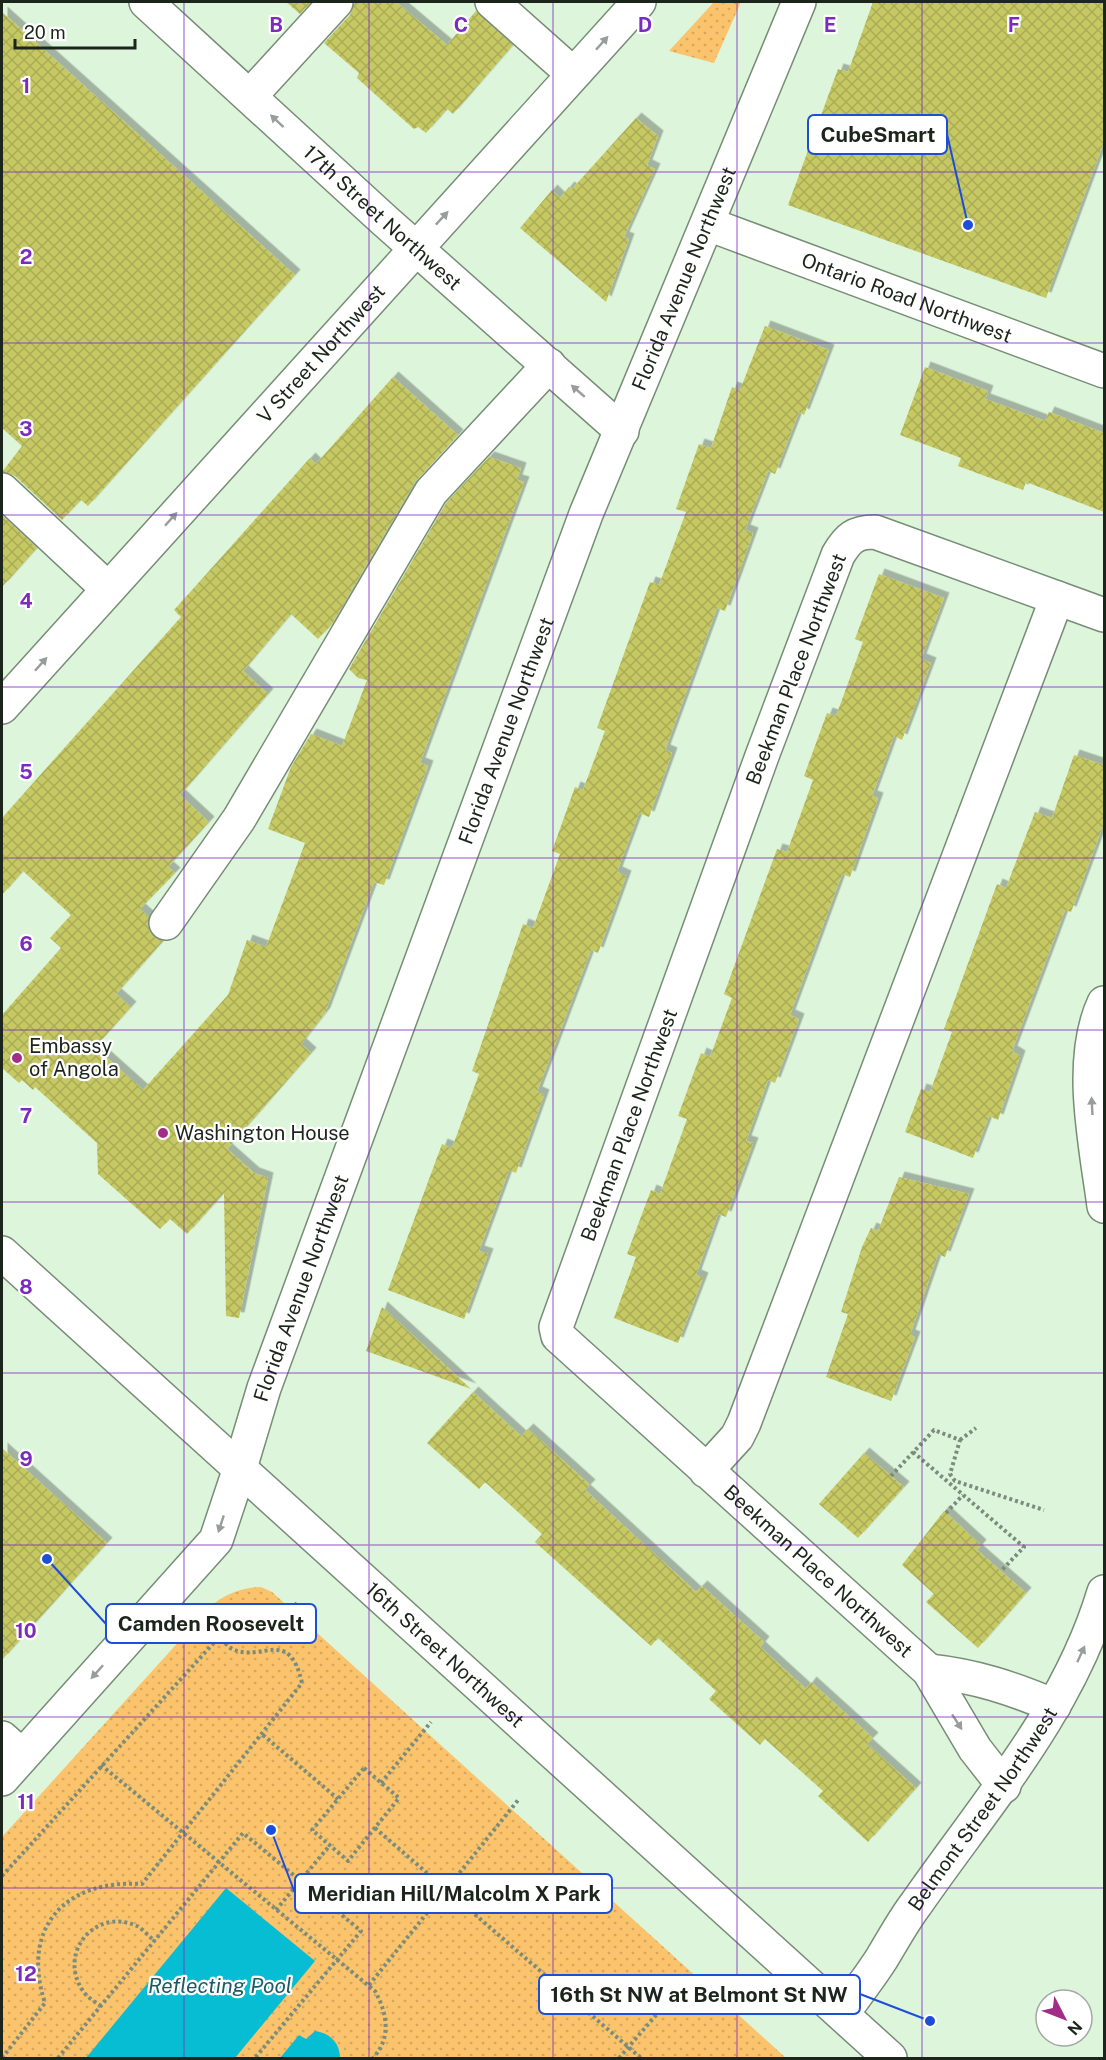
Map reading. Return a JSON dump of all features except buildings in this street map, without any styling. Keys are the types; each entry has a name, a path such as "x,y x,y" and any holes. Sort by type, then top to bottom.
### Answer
{"street":[{"name":"17th Street Northwest","path":"149,2 415,246 622,431"},
{"path":"250,96 336,2"},
{"path":"492,2 573,74"},
{"name":"V Street Northwest","path":"2,707 415,246 639,2"},
{"name":"Florida Avenue Northwest","path":"8,1758 216,1540 264,1388 586,514 799,2"},
{"name":"Ontario Road Northwest","path":"708,224 1104,370"},
{"path":"166,923 239,819 431,492 549,365"},
{"path":"2,490 108,589"},
{"name":"Beekman Place Northwest","path":"706,1471 737,1437 744,1423 1057,598 875,532 855,535 847,540 838,555 762,756 556,1328 558,1336 706,1471 929,1671 969,1740 1004,1786"},
{"path":"1057,598 1104,615"},
{"path":"1104,1003 1097,1026 1091,1081 1093,1126 1104,1206"},
{"name":"16th Street Northwest","path":"2,1252 890,2058"},
{"name":"Belmont Street Northwest","path":"842,2014 881,1960 915,1905 1004,1786 1054,1706 1094,1627 1104,1592"},
{"name":"Beekman Place Northwest","path":"929,1671 970,1675 1016,1690 1054,1706"}],"path":[{"path":"953,1483 950,1474 960,1440 976,1428"},
{"path":"891,1476 934,1430 960,1440"},
{"path":"913,1452 953,1483 963,1495 1024,1547 1001,1571"},
{"path":"953,1483 1044,1510"},
{"path":"946,1513 963,1495"},
{"path":"2,1876 218,1636 242,1616 257,1612 283,1619 297,1603"},
{"path":"4,2056 45,2003 38,1982 37,1960 40,1942 51,1919 68,1901 96,1887 110,1883 142,1884 263,1735 302,1683 295,1664 287,1654 273,1648 248,1652 232,1649 218,1636"},
{"path":"381,1783 432,1722"},
{"path":"263,1735 338,1799"},
{"path":"101,1765 375,1991 386,2011 386,2032 373,2058"},
{"path":"364,1768 399,1798 348,1861 312,1830 338,1799 364,1768"},
{"path":"369,1985 519,1799"},
{"path":"375,1828 640,2058"},
{"path":"58,2058 243,1833 361,1931 255,2058"},
{"path":"276,1910 330,1845"},
{"path":"101,2006 83,1992 75,1975 74,1956 82,1937 100,1924 120,1922 138,1927 155,1941"},
{"path":"619,2058 657,2014"}],"shaded area":[{"path":"714,2 741,2 714,63 669,51"},
{"path":"261,1587 272,1592 786,2058 2,2058 2,1837 211,1606 234,1592"}],"water":[{"name":"Reflecting Pool","path":"226,1888 315,1961 235,2058 86,2058"},
{"path":"315,2031 325,2034 336,2043 340,2058 280,2058 299,2035 306,2039"}],"place":[{"name":"CubeSmart","path":"968,225"},
{"name":"Embassy of Angola","path":"17,1058"},
{"name":"Washington House","path":"163,1133"},
{"name":"Camden Roosevelt","path":"47,1559"},
{"name":"Meridian Hill/Malcolm X Park","path":"271,1830"},
{"name":"16th St NW at Belmont St NW","path":"930,2021"}]}
